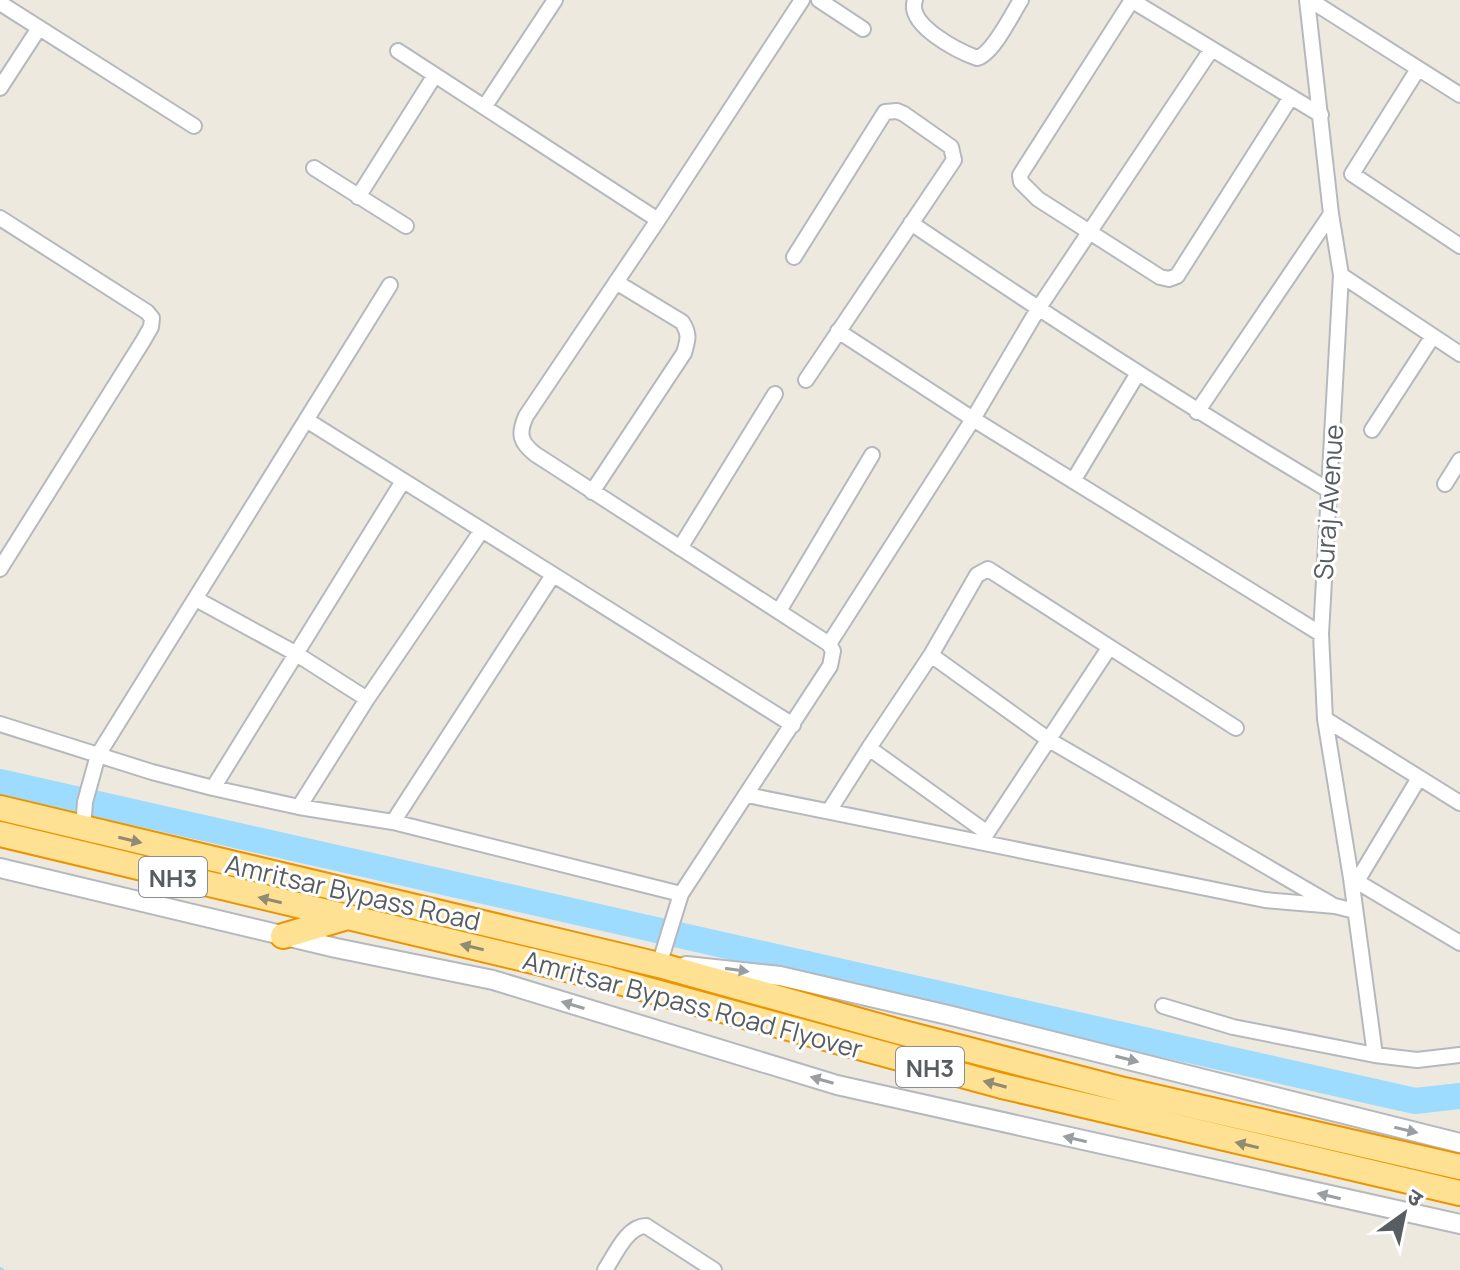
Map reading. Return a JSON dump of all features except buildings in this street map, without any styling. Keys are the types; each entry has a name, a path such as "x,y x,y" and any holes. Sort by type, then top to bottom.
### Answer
{"highway":[{"name":"Amritsar Bypass Road","path":"0,808 659,965"},
{"name":"Amritsar Bypass Road","path":"0,834 346,918"},
{"name":"Amritsar Bypass Road Flyover","path":"346,918 608,979 1002,1086 1460,1193"},
{"path":"283,936 346,918"},
{"name":"Amritsar Bypass Road Flyover","path":"659,965 1124,1090 1460,1167"}],"street":[{"path":"485,106 555,0"},
{"path":"802,0 526,416 520,430 521,439 527,447 829,644 833,651 830,666 681,894 659,965 710,966 780,976 1460,1143"},
{"path":"819,0 863,29"},
{"path":"915,0 912,7 915,16 930,32 977,58 984,57 1021,0"},
{"path":"1291,97 1174,278 1160,277 1089,233 1028,192 1021,182 1020,175 1132,0 1321,115"},
{"path":"1308,0 1460,95"},
{"name":"Suraj Avenue","path":"1308,0 1326,175 1341,275 1321,634 1325,719 1354,879 1355,911 1375,1055"},
{"path":"0,3 194,126"},
{"path":"0,88 39,28"},
{"path":"829,644 973,419 1038,309 1211,50"},
{"path":"398,51 658,220"},
{"path":"1352,174 1418,69"},
{"path":"358,197 435,75"},
{"path":"794,257 885,112 904,114 945,141 954,151 954,160 806,380"},
{"path":"314,168 406,226"},
{"path":"1326,175 1352,174 1460,246"},
{"path":"1197,412 1331,214"},
{"path":"0,218 152,318 143,341 3,559"},
{"path":"911,223 1197,412 1330,491"},
{"path":"1341,275 1458,349"},
{"path":"592,492 684,353 688,340 688,332 682,322 616,282"},
{"path":"83,829 85,802 98,755 390,285"},
{"path":"838,331 973,419 1321,634"},
{"path":"1372,430 1433,336"},
{"path":"1073,481 1138,373"},
{"path":"680,548 775,394"},
{"path":"308,421 793,725"},
{"path":"779,611 872,455"},
{"path":"1445,484 1460,460"},
{"path":"213,788 403,481"},
{"path":"299,807 367,699 482,530"},
{"path":"829,811 931,655 977,575 988,569 1236,728"},
{"path":"393,822 553,575"},
{"path":"196,599 295,653 367,699"},
{"path":"984,837 1109,648"},
{"path":"931,655 1049,740 1335,906"},
{"path":"1325,719 1460,803"},
{"path":"0,724 213,788 299,807 393,822 681,894"},
{"path":"869,748 984,837"},
{"path":"1419,778 1354,879 1460,943"},
{"path":"747,795 984,837 1265,900 1335,906 1355,911"},
{"path":"0,868 283,936 493,980 837,1085 1460,1224"},
{"path":"1163,1006 1233,1027 1375,1055 1417,1060 1460,1055"},
{"path":"605,1270 631,1232 640,1226 646,1226 714,1270"}],"waterway":[{"path":"0,782 1415,1101 1460,1096"}]}
